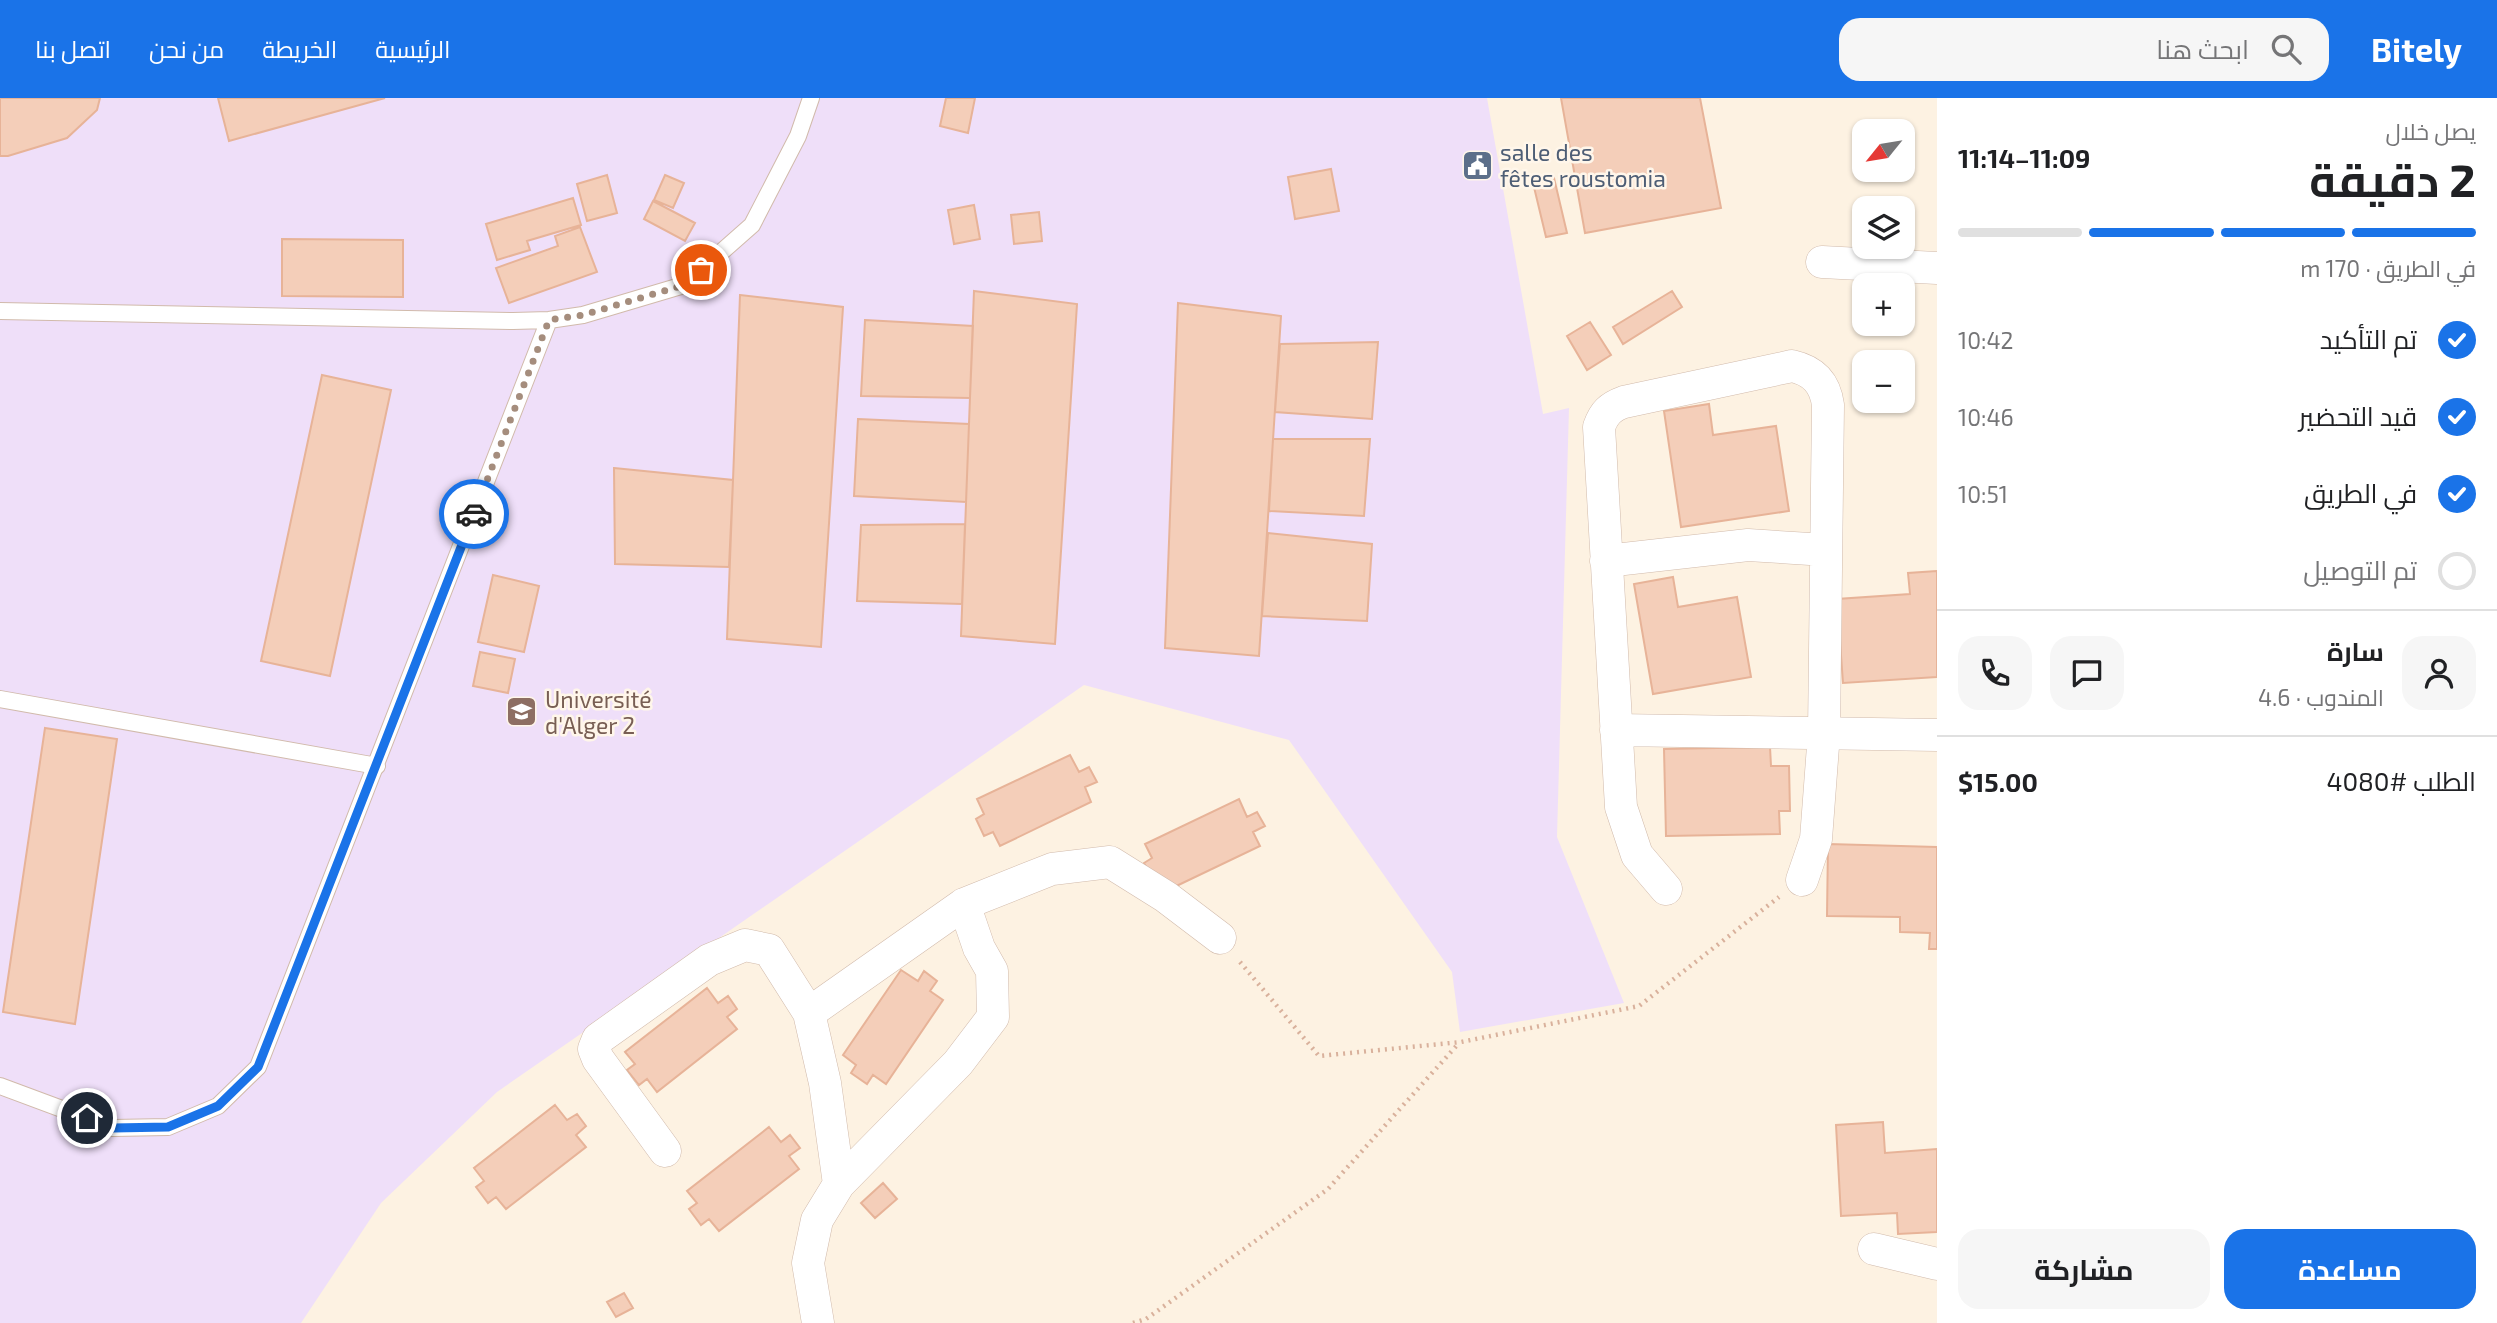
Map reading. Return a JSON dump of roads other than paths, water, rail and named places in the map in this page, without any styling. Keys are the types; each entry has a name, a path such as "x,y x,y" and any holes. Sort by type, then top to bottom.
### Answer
{"street":[{"path":"1822,262 1937,268"},
{"path":"1665,889 1637,855 1620,807 1599,440 1603,415 1612,406 1624,402 1792,366 1814,375 1826,393 1824,733 1816,839 1802,880"},
{"path":"1606,561 1748,545 1826,550"},
{"path":"1616,730 1937,735"},
{"path":"809,1013 964,904 1052,869 1110,862 1166,897 1220,938"},
{"path":"818,1323 808,1263 817,1220 839,1184 958,1063 993,1017 992,971 979,948 964,904"},
{"path":"665,1151 598,1059 594,1049 598,1039 709,960 745,945 769,950 809,1013 825,1083 839,1184"},
{"path":"1874,1248 1937,1264"}],"lane":[{"path":"0,311 549,320 583,315 684,285 752,225 798,136 811,98"},
{"path":"0,1086 113,1128 168,1127 218,1106 258,1067 549,320"},
{"path":"0,699 377,766"}],"place":[{"name":"salle des fêtes roustomia","path":"1477,165"},
{"name":"Université d'Alger 2","path":"522,712"}]}
